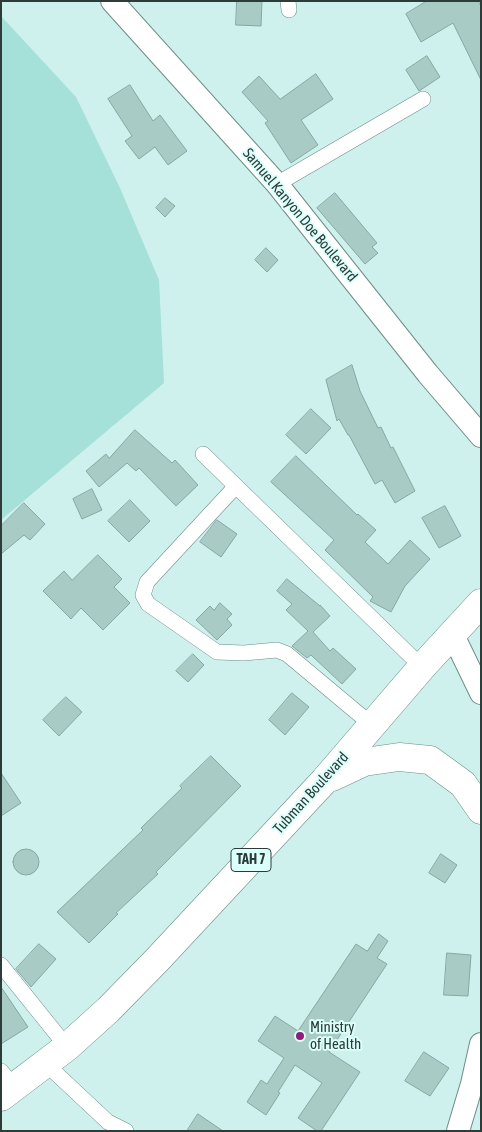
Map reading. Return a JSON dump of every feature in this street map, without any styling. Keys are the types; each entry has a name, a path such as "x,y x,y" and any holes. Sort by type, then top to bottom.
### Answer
{"highway":[{"name":"Tubman Boulevard","path":"5,1085 46,1064 108,1010 324,781 452,633 480,607"},
{"path":"324,781 364,762 399,757 430,760 463,784 481,810"}],"street":[{"name":"Samuel Kanyon Doe Boulevard","path":"112,1 277,184 428,374 481,436"},
{"path":"277,184 423,99"},
{"path":"204,454 422,667"},
{"path":"236,486 147,582 143,595 148,604 217,652 244,653 277,650 287,654 372,725"},
{"path":"452,633 481,693"},
{"path":"1,965 67,1047"},
{"path":"458,1131 472,1084 481,1044"},
{"path":"46,1064 108,1122 126,1131"}],"shaded area":[{"path":"1,16 76,97 120,188 159,280 164,383 1,520"}],"building":[{"path":"237,1 262,1 261,26 236,25"},
{"path":"427,1 478,1 481,6 481,80 453,23 421,42 406,14"},
{"path":"427,56 440,77 419,91 406,70"},
{"path":"316,74 333,99 301,120 318,145 291,163 265,123 268,121 242,92 259,76 280,99"},
{"path":"130,85 153,121 160,115 187,151 168,165 155,147 139,159 125,141 132,136 108,99"},
{"path":"335,193 377,243 372,247 378,253 365,264 317,208"},
{"path":"165,198 175,206 165,217 156,208"},
{"path":"266,248 278,260 267,272 255,260"},
{"path":"352,365 360,391 378,428 381,427 391,448 393,447 415,491 395,503 382,480 375,484 349,435 339,419 337,421 326,380"},
{"path":"311,409 331,428 306,454 286,435"},
{"path":"135,430 172,463 175,460 198,485 176,506 139,468 136,471 127,463 99,487 86,471 106,454 109,458"},
{"path":"296,456 357,515 376,530 365,542 388,564 410,540 430,559 405,586 391,612 370,601 373,597 325,550 334,540 271,482"},
{"path":"92,489 102,510 82,519 73,499"},
{"path":"130,500 150,521 129,542 108,521"},
{"path":"24,503 45,524 30,540 24,535 1,554 1,526"},
{"path":"445,506 461,536 439,548 422,518"},
{"path":"217,520 237,534 221,557 200,542"},
{"path":"98,555 122,579 114,587 130,603 103,630 81,608 71,619 43,591 64,571 72,580"},
{"path":"287,579 320,605 330,616 313,632 330,651 333,648 356,669 342,684 311,655 307,658 292,646 308,631 286,610 292,604 277,591"},
{"path":"220,603 232,614 227,619 232,625 217,640 196,620 210,606 214,610"},
{"path":"193,654 204,665 188,682 176,671"},
{"path":"292,693 309,707 285,735 269,720"},
{"path":"66,697 82,712 59,736 43,720"},
{"path":"211,756 241,786 156,872 158,874 116,913 118,914 89,943 57,912 143,830 141,828 182,788 180,786"},
{"path":"1,773 21,803 1,816"},
{"path":"26,849 35,853 39,862 35,871 26,875 17,871 13,862 17,853"},
{"path":"441,854 457,865 445,883 429,873"},
{"name":"Ministry of Health","path":"379,934 388,941 377,958 387,964 329,1052 360,1072 321,1131 317,1131 298,1118 322,1083 295,1065 266,1115 247,1102 261,1080 267,1084 284,1058 258,1041 275,1016 298,1031 356,944 367,951"},
{"path":"39,944 56,959 31,987 16,969"},
{"path":"447,953 471,955 468,996 444,995"},
{"path":"1,987 28,1027 1,1044"},
{"path":"424,1052 449,1068 430,1096 405,1081"},
{"path":"198,1114 223,1131 187,1131"}],"place":[{"name":"Ministry of Health","path":"300,1036"}]}
